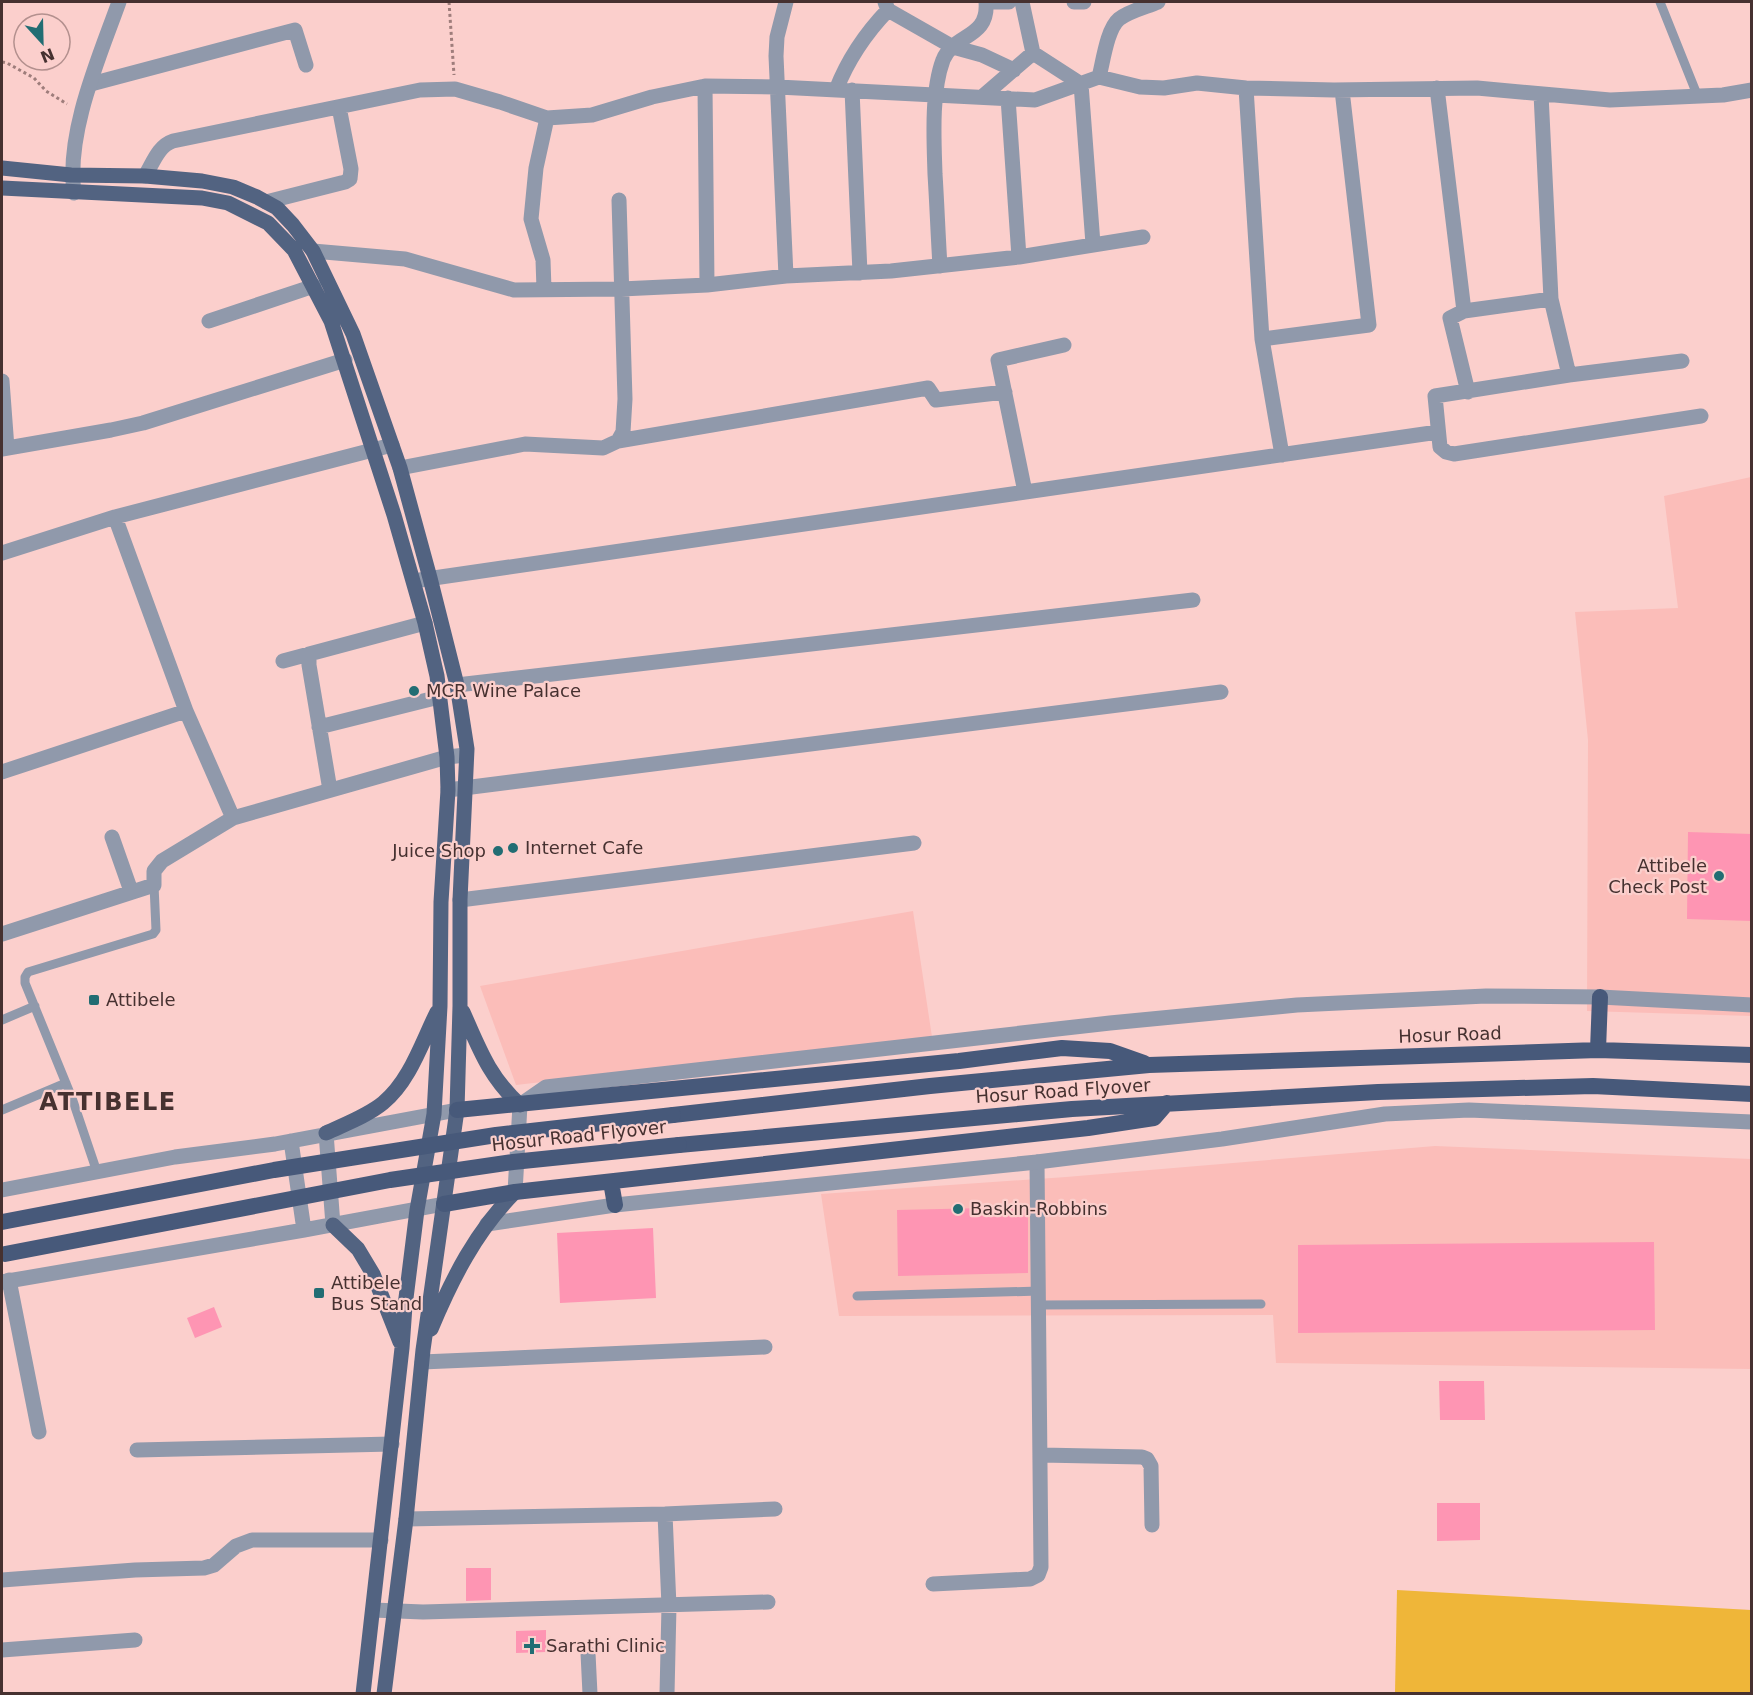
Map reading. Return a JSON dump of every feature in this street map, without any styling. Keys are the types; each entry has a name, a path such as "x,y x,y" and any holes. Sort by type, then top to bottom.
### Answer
{"highway":[{"path":"1598,1050 1600,997"},
{"path":"457,1110 1062,1048 1110,1051 1149,1065"},
{"name":"Hosur Road","path":"1149,1065 1598,1050 1752,1055"},
{"name":"Hosur Road Flyover","path":"2,1222 274,1170 485,1136 1149,1065"},
{"path":"444,1204 515,1192 1088,1128 1154,1118 1167,1103 1378,1092 1593,1086 1752,1094"},
{"name":"Hosur Road Flyover","path":"3,1254 390,1180 513,1162 954,1118 1167,1103"},
{"path":"611,1182 615,1205"}],"main road":[{"path":"2,168 72,175 145,176 202,181 249,194 277,208 313,251 353,334 400,468 430,578 464,724 466,755 460,900 457,1110 422,1356 384,1694"},
{"path":"2,188 202,198 228,203 268,223 294,250 331,321 425,623 439,697 447,757 448,790 441,902 440,1006 434,1114 417,1210 405,1306 392,1444 363,1694"},
{"path":"440,1006 460,1006"},
{"path":"326,1133 366,1114 384,1102 403,1080 440,1006"},
{"path":"460,1006 484,1061 506,1092 520,1105"},
{"path":"422,1356 446,1296 494,1213 515,1192"},
{"path":"333,1225 358,1250 373,1274 402,1348"}],"street":[{"path":"74,192 73,152 81,113 119,2"},
{"path":"786,2 777,37 776,56 786,276"},
{"path":"940,266 933,128 936,94 943,59 953,46 980,29 987,13 986,2"},
{"path":"996,2 1009,2"},
{"path":"1023,2 1034,53 1081,84"},
{"path":"1074,2 1084,2"},
{"path":"1099,77 1110,32 1115,24 1120,18 1156,2"},
{"path":"836,90 847,63 860,41 886,6 953,46 982,55 1014,70"},
{"path":"91,84 295,30 306,65"},
{"path":"982,97 1034,53"},
{"path":"145,176 165,144 420,90 455,89 547,118 592,115 652,97 705,86 852,90 1035,100 1099,77 1140,87 1164,88 1197,83 1246,88 1342,90 1477,88 1610,100 1698,97 1752,90"},
{"path":"1081,84 1093,244"},
{"path":"705,86 707,285"},
{"path":"1246,88 1262,339 1282,455"},
{"path":"1437,88 1464,310"},
{"path":"852,90 860,273"},
{"path":"1262,339 1369,325 1342,90"},
{"path":"1541,94 1551,299 1569,375"},
{"path":"1008,98 1019,257"},
{"path":"266,202 350,179 351,169 339,107"},
{"path":"544,289 543,260 531,219 536,168 547,118"},
{"path":"618,441 623,432 625,399 619,200"},
{"path":"313,251 405,259 514,290 621,290 940,266 1019,257 1143,237"},
{"path":"209,321 314,286"},
{"path":"1468,392 1450,318 1464,310 1551,299"},
{"path":"1025,492 998,360 1064,345"},
{"path":"2,381 4,448 143,423 345,360"},
{"path":"1682,361 1569,375 1435,396 1440,447 1454,454 1701,416"},
{"path":"400,468 525,444 603,448 618,441 928,388 936,400 1005,392"},
{"path":"413,581 1438,432"},
{"path":"2,553 115,517 392,445"},
{"path":"115,517 186,711 233,818"},
{"path":"456,685 1193,600"},
{"path":"283,661 425,623"},
{"path":"309,654 330,790"},
{"path":"448,790 1221,692"},
{"path":"319,727 439,697"},
{"path":"2,772 186,711"},
{"path":"2,933 154,885 154,871 162,861 233,818 447,757 466,755"},
{"path":"112,837 131,891"},
{"path":"460,900 914,843"},
{"path":"515,1192 520,1105 546,1087 1122,1022 1297,1005 1486,996 1600,997 1752,1005"},
{"path":"2,1190 175,1157 291,1141 457,1110"},
{"path":"487,1224 615,1205 1037,1162 1222,1139 1385,1113 1468,1110 1752,1122"},
{"path":"326,1133 333,1225"},
{"path":"291,1141 304,1230"},
{"path":"933,1584 1030,1579 1038,1575 1041,1568 1037,1162"},
{"path":"39,1432 5,1281 444,1204"},
{"path":"422,1356 765,1347"},
{"path":"137,1450 392,1444"},
{"path":"1041,1455 1142,1456 1147,1459 1151,1466 1152,1526"},
{"path":"405,1519 665,1514 774,1509"},
{"path":"665,1514 669,1606 667,1694"},
{"path":"2,1581 135,1569 204,1568 214,1565 236,1546 252,1540 381,1540"},
{"path":"374,1610 394,1613 768,1602"},
{"path":"2,1650 135,1640"},
{"path":"588,1653 590,1694"}],"lane":[{"path":"1660,2 1698,97"},
{"path":"97,1172 66,1083 25,983 25,977 28,972 153,934 156,930 154,885"},
{"path":"2,1020 35,1006"},
{"path":"2,1110 66,1083"},
{"path":"858,1296 1261,1304"}],"path":[{"path":"449,2 455,89"},
{"path":"2,62 34,78 46,91 81,113"}],"shaded area":[{"path":"1751,477 1751,1016 1587,1011 1588,740 1575,612 1678,608 1664,496"},
{"path":"913,911 932,1037 516,1085 480,986"},
{"path":"1435,1146 1751,1159 1751,1369 1276,1363 1273,1315 839,1316 821,1194 1066,1177"},
{"path":"1397,1590 1751,1610 1751,1693 1395,1693"}],"building":[{"name":"Attibele Check Post","path":"1688,832 1752,834 1752,921 1687,919"},
{"path":"1028,1207 1028,1273 898,1276 897,1210"},
{"path":"653,1228 656,1298 560,1303 557,1233"},
{"path":"1654,1242 1655,1330 1298,1333 1298,1245"},
{"path":"214,1307 222,1327 195,1338 187,1318"},
{"path":"1439,1381 1484,1381 1485,1420 1440,1420"},
{"path":"1437,1503 1480,1503 1480,1540 1437,1541"},
{"path":"466,1568 491,1568 491,1600 466,1601"},
{"path":"546,1630 546,1652 516,1653 516,1631"}],"place":[{"name":"MCR Wine Palace","path":"414,691"},
{"name":"Internet Cafe","path":"513,848"},
{"name":"Juice Shop","path":"498,851"},
{"name":"Attibele Check Post","path":"1719,876"},
{"name":"Attibele","path":"94,1000"},
{"name":"Baskin-Robbins","path":"958,1209"},
{"name":"Attibele Bus Stand","path":"319,1293"},
{"name":"Sarathi Clinic","path":"532,1646"}],"district":[{"name":"ATTIBELE","path":"108,1102"}]}
